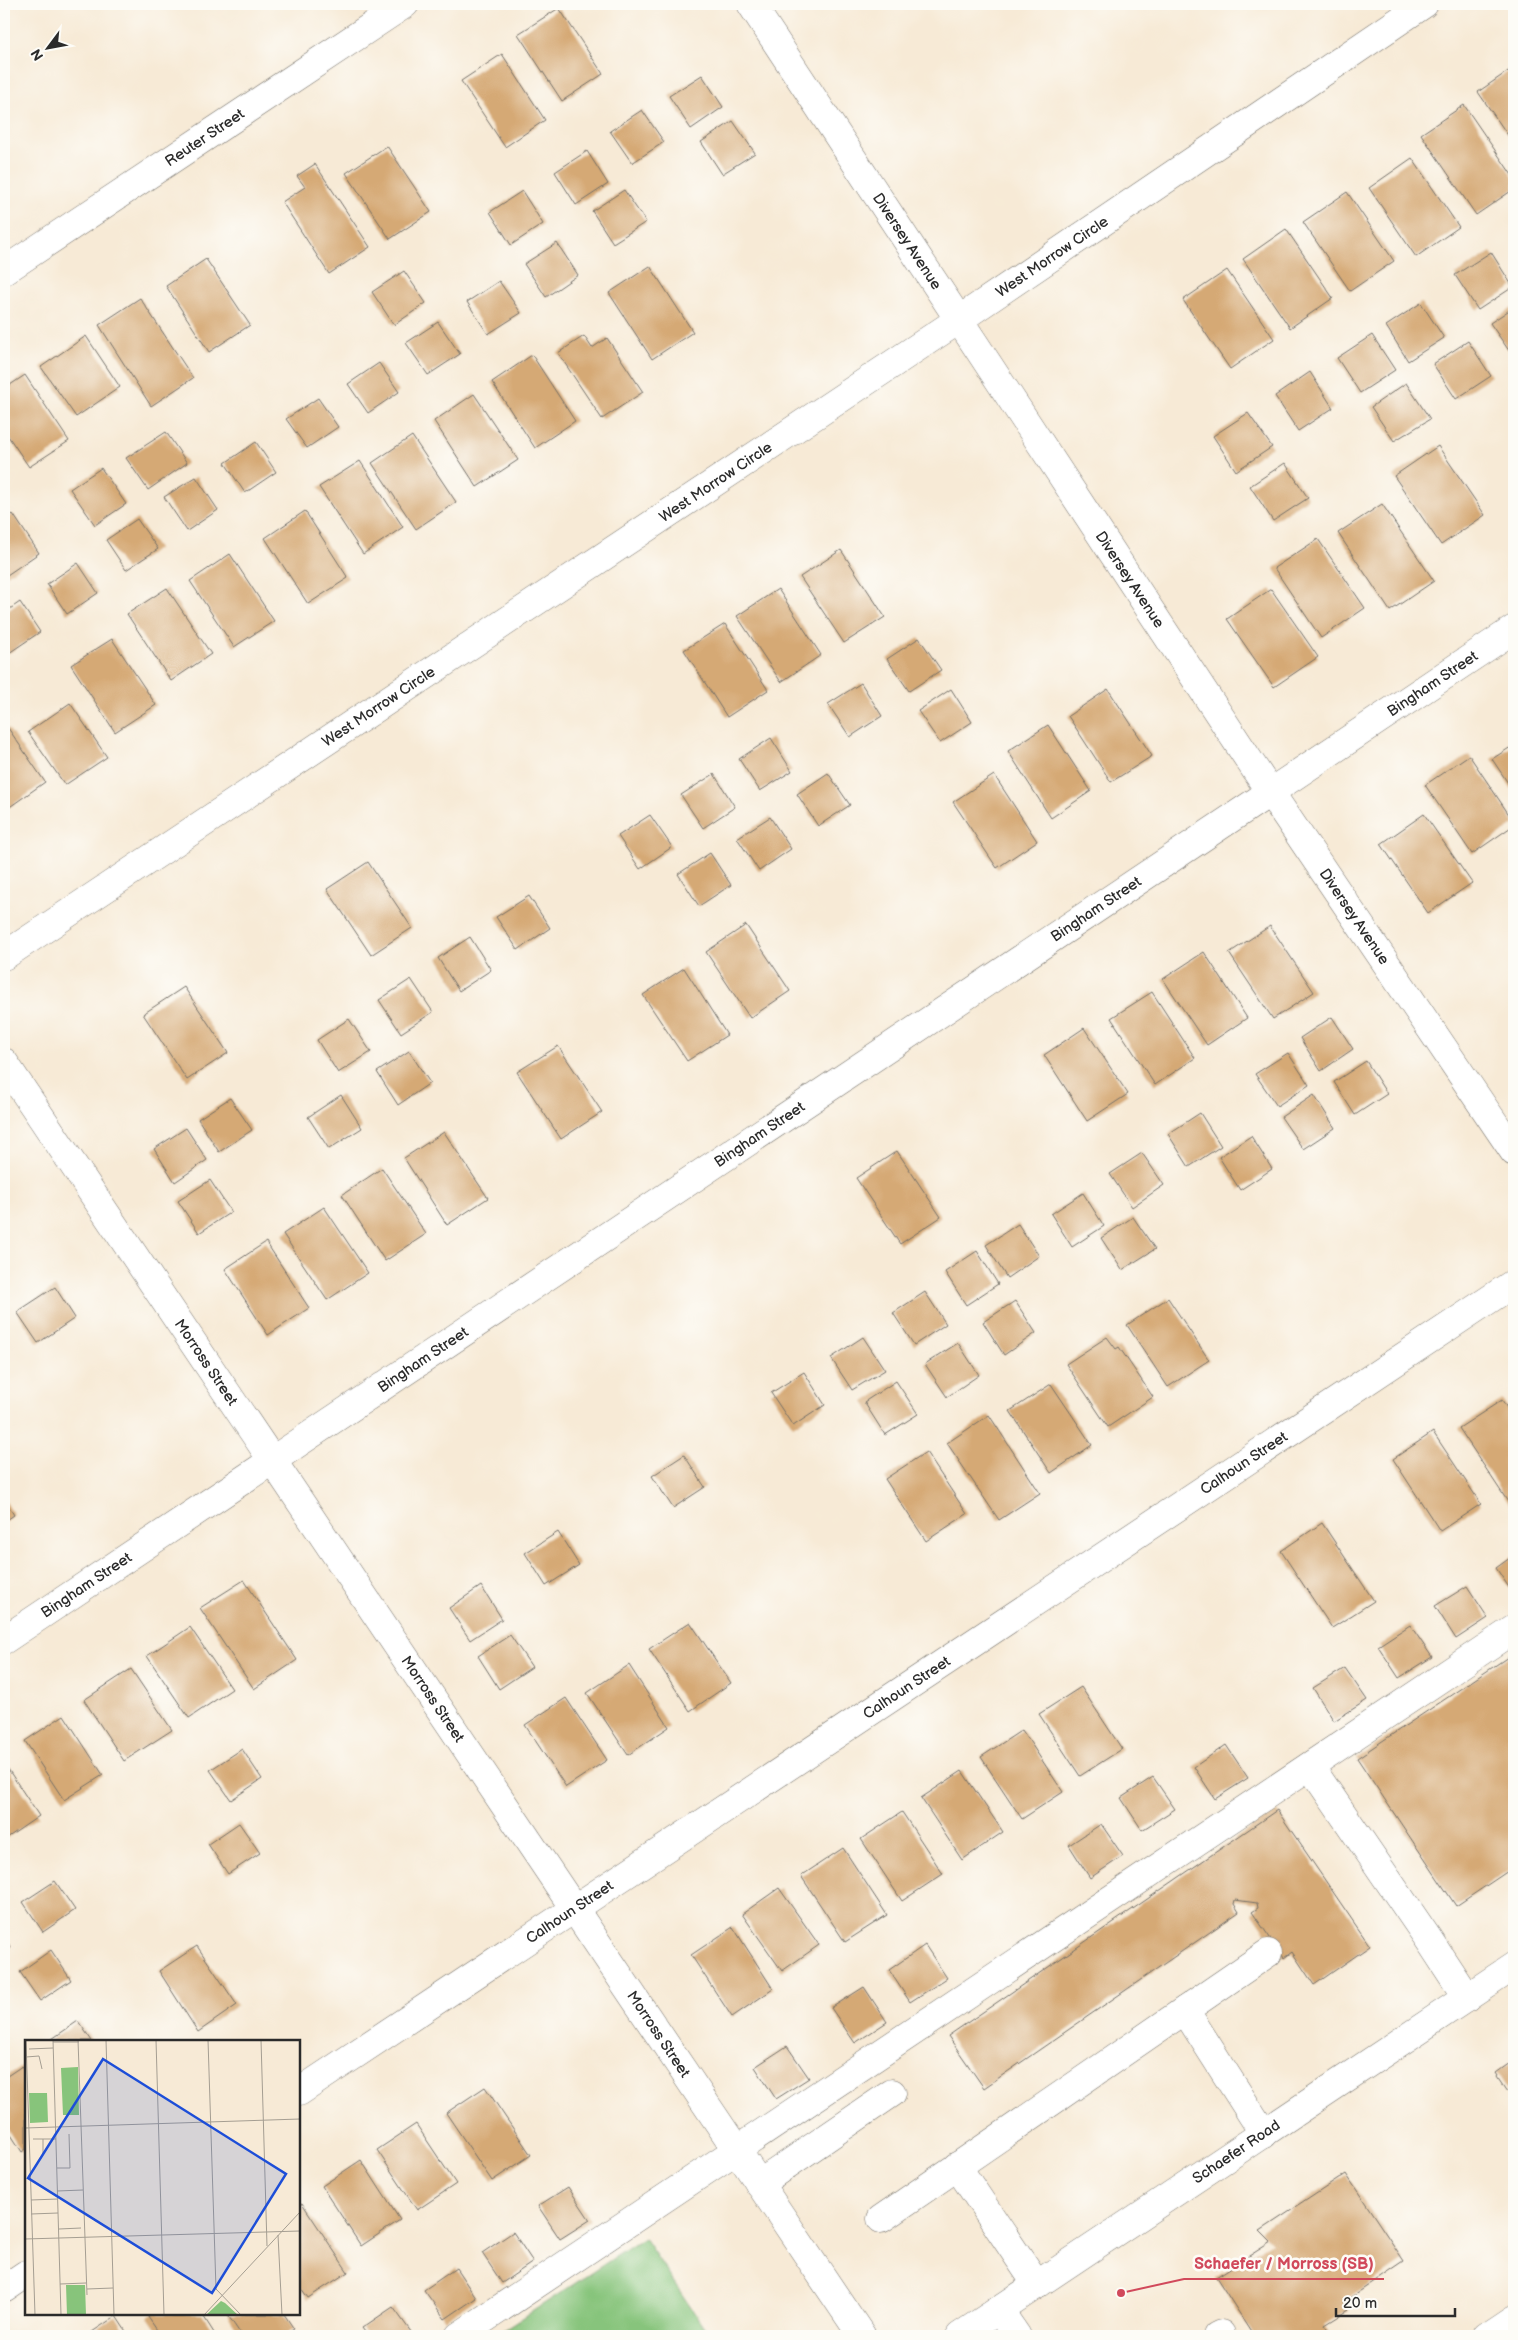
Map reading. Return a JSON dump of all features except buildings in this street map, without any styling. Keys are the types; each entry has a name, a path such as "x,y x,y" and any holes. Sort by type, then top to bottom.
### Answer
{"street":[{"name":"Reuter Street","path":"4,271 405,4"},
{"name":"Diversey Avenue","path":"751,4 1270,792 1514,1152"},
{"name":"West Morrow Circle","path":"4,956 960,320 1424,4"},
{"name":"Bingham Street","path":"4,1640 1514,629"},
{"name":"Morross Street","path":"4,1062 862,2336"},
{"name":"Calhoun Street","path":"300,2091 1514,1283"},
{"path":"459,2336 1514,1629"},
{"path":"1310,1766 1467,1998"},
{"path":"881,2219 1268,1953"},
{"name":"Schaefer Road","path":"960,2336 1514,1966"},
{"path":"1185,2010 1264,2134"},
{"path":"759,2184 892,2093"},
{"path":"957,2166 1037,2285"},
{"path":"4,2289 25,2275"},
{"path":"999,2310 1016,2336"},
{"path":"1486,2336 1514,2318"}],"green space":[{"path":"644,2238 710,2336 495,2336"}],"place":[{"name":"Schaefer / Morross (SB)","path":"1121,2293"}]}
